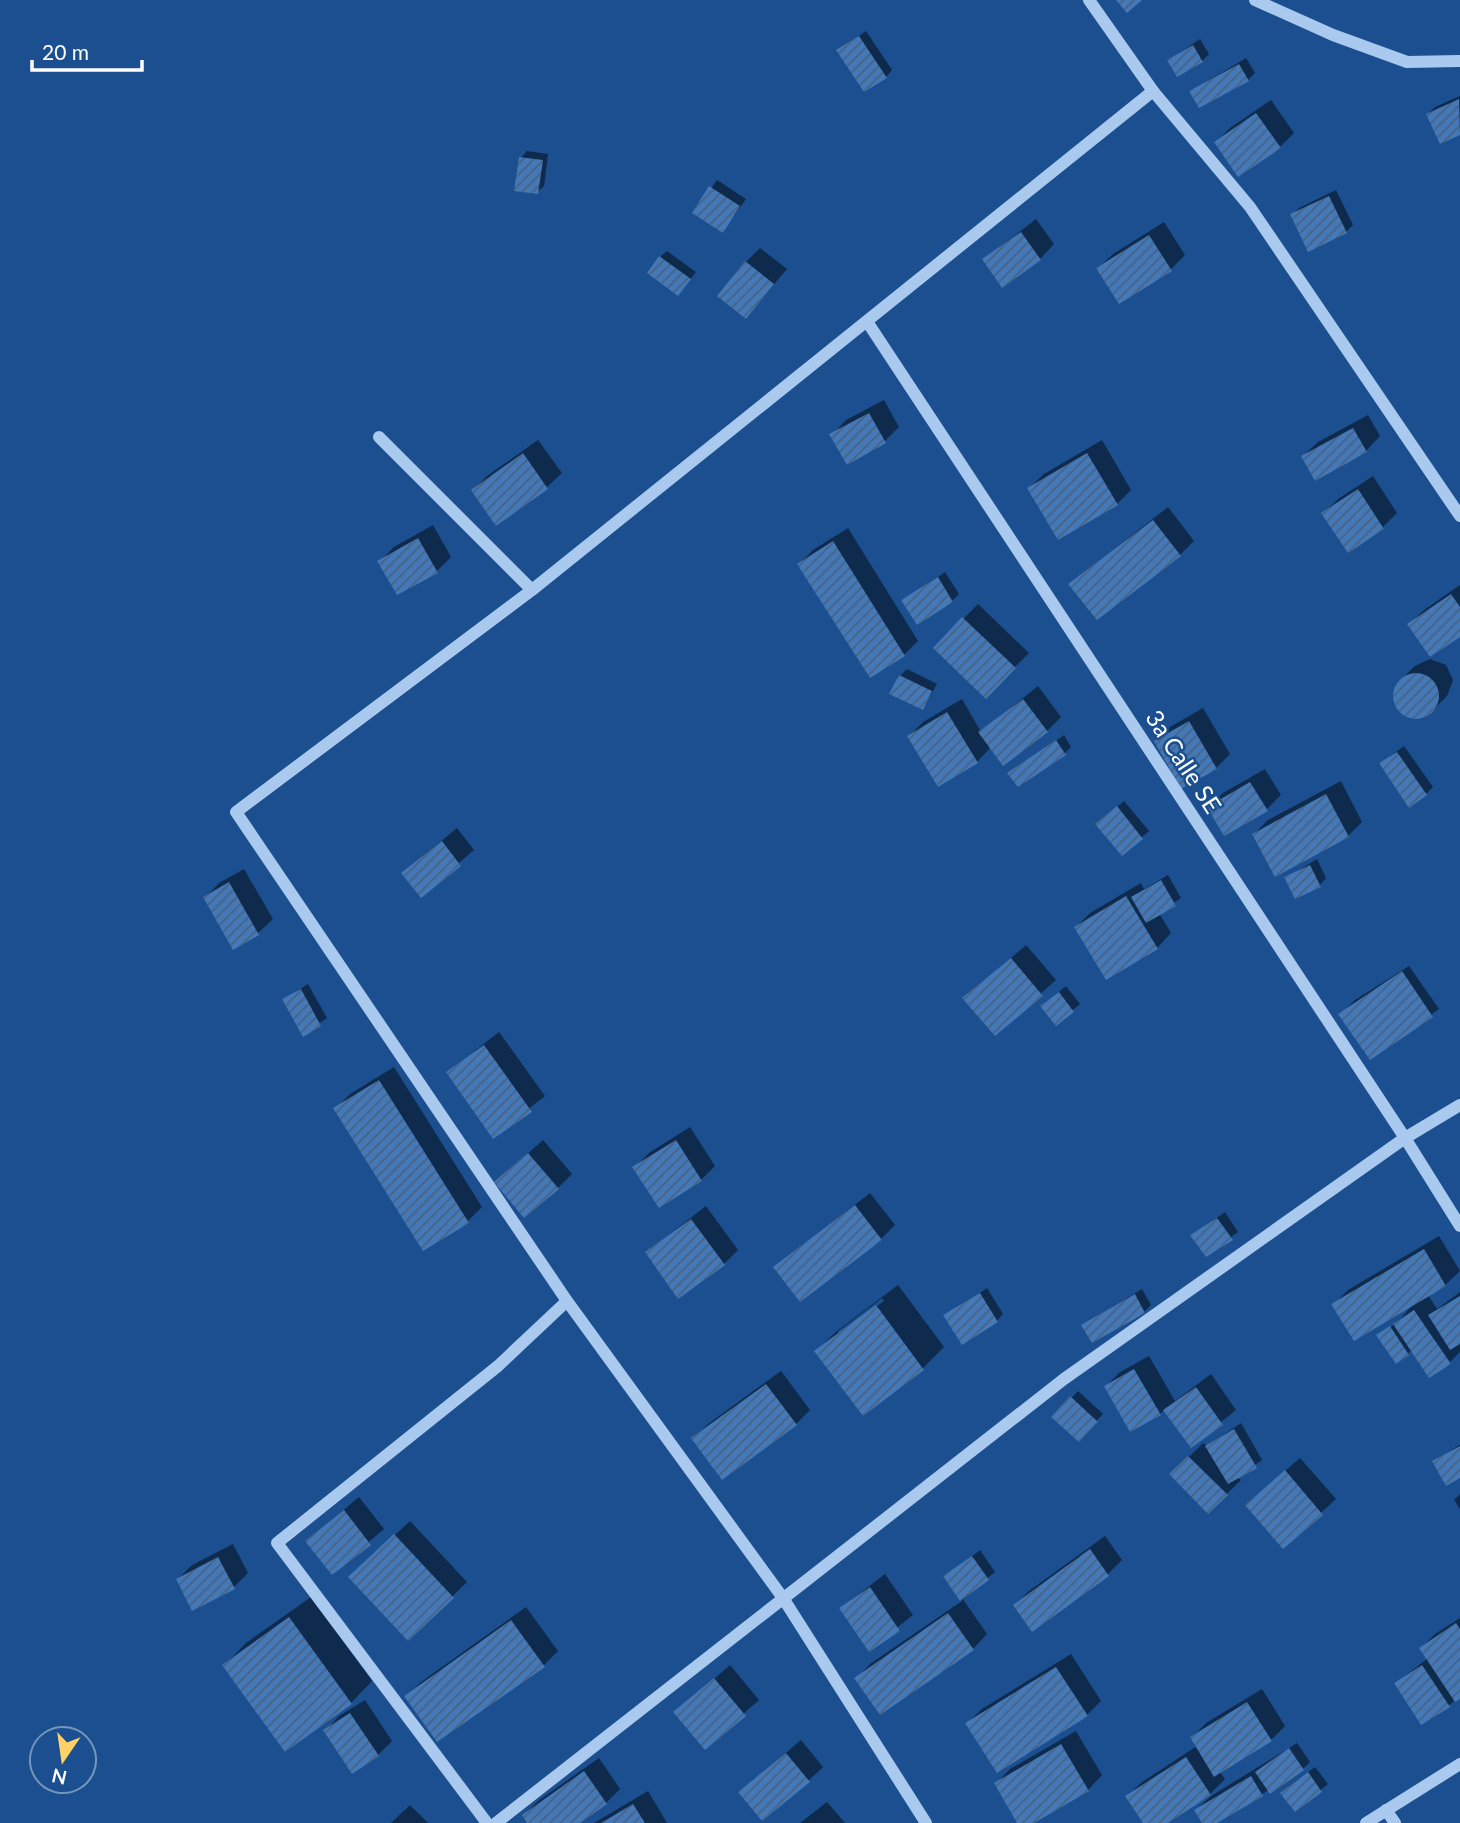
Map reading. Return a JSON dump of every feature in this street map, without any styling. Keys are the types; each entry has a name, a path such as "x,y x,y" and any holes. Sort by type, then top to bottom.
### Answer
{"street":[{"path":"1089,0 1153,91 1250,207 1460,516"},
{"path":"1255,0 1333,35 1407,62 1460,61"},
{"path":"926,1823 783,1598 567,1301 236,812 532,590 868,323 1153,91"},
{"name":"3a Calle SE","path":"868,323 1405,1138 1460,1226"},
{"path":"379,436 532,590"},
{"path":"496,1823 1064,1379 1405,1138 1460,1105"},
{"path":"487,1823 277,1543 498,1366 567,1301"},
{"path":"1366,1823 1460,1764"},
{"path":"1386,1810 1395,1823"}],"building":[{"path":"1116,0 1142,0 1127,13"},
{"path":"859,36 887,78 864,92 836,50"},
{"path":"1193,45 1203,62 1177,77 1167,60"},
{"path":"1239,64 1249,81 1199,108 1189,91"},
{"path":"1459,99 1460,135 1440,144 1426,114"},
{"path":"1256,113 1281,148 1238,177 1214,142"},
{"path":"519,157 543,160 538,194 514,191"},
{"path":"709,186 740,206 723,233 692,213"},
{"path":"1329,196 1347,233 1308,252 1290,214"},
{"path":"1021,232 1041,260 1002,288 982,259"},
{"path":"1149,235 1172,271 1119,304 1096,268"},
{"path":"659,256 691,279 678,296 647,273"},
{"path":"745,261 774,284 746,319 717,296"},
{"path":"869,413 886,443 847,465 829,434"},
{"path":"1353,428 1367,452 1315,481 1301,456"},
{"path":"523,453 548,489 496,526 471,490"},
{"path":"1087,453 1118,505 1058,540 1027,488"},
{"path":"1358,489 1384,529 1348,553 1321,513"},
{"path":"1153,520 1181,556 1097,620 1068,584"},
{"path":"418,538 438,573 397,595 377,561"},
{"path":"833,541 905,656 870,678 797,564"},
{"path":"938,577 953,602 917,625 901,600"},
{"path":"1451,594 1460,607 1460,637 1430,657 1407,624"},
{"path":"962,617 1016,668 986,699 933,648"},
{"path":"1416,673 1425,674 1432,680 1438,687 1438,705 1432,712 1425,718 1416,719 1407,718 1400,712 1394,705 1393,696 1394,687 1400,680 1407,674"},
{"path":"899,675 932,691 923,710 889,694"},
{"path":"1023,699 1048,732 1003,766 978,732"},
{"path":"947,712 978,763 938,787 907,736"},
{"path":"1189,721 1217,769 1181,789 1154,741"},
{"path":"1056,740 1066,755 1018,787 1007,773"},
{"path":"1397,752 1427,795 1409,808 1379,763"},
{"path":"1250,782 1268,811 1224,836 1207,807"},
{"path":"1326,794 1349,837 1275,877 1252,834"},
{"path":"1117,806 1143,839 1122,856 1095,824"},
{"path":"442,841 461,866 421,898 401,873"},
{"path":"1310,865 1321,887 1295,899 1284,877"},
{"path":"1161,880 1176,906 1146,923 1131,897"},
{"path":"229,882 259,935 233,950 203,897"},
{"path":"1126,896 1158,949 1106,980 1074,927"},
{"path":"1011,958 1043,996 995,1036 962,998"},
{"path":"1402,971 1433,1017 1370,1060 1338,1014"},
{"path":"301,989 321,1026 303,1037 282,999"},
{"path":"1059,992 1074,1012 1056,1026 1040,1006"},
{"path":"484,1045 532,1112 493,1139 446,1072"},
{"path":"379,1080 469,1223 423,1251 333,1108"},
{"path":"676,1140 702,1181 659,1208 632,1167"},
{"path":"528,1153 559,1189 524,1218 494,1182"},
{"path":"855,1205 882,1240 800,1302 773,1267"},
{"path":"1217,1218 1233,1240 1206,1257 1190,1235"},
{"path":"691,1219 725,1265 678,1299 645,1252"},
{"path":"1424,1249 1446,1286 1354,1341 1331,1304"},
{"path":"980,1293 998,1322 962,1345 943,1315"},
{"path":"1135,1294 1145,1313 1092,1343 1081,1325"},
{"path":"1460,1296 1460,1344 1450,1350 1428,1315"},
{"path":"876,1305 924,1370 863,1416 814,1351"},
{"path":"1414,1310 1451,1364 1429,1378 1393,1324"},
{"path":"1390,1326 1409,1355 1396,1364 1376,1335"},
{"path":"1134,1369 1161,1415 1130,1432 1104,1386"},
{"path":"766,1384 797,1425 722,1480 691,1438"},
{"path":"1196,1387 1223,1425 1191,1448 1163,1410"},
{"path":"1070,1396 1098,1422 1079,1442 1051,1417"},
{"path":"1234,1429 1257,1468 1228,1484 1205,1446"},
{"path":"1460,1446 1460,1478 1446,1486 1432,1461"},
{"path":"1188,1456 1228,1495 1208,1514 1169,1474"},
{"path":"1285,1470 1323,1515 1283,1549 1245,1505"},
{"path":"344,1510 371,1545 332,1575 305,1541"},
{"path":"394,1534 454,1598 408,1641 348,1577"},
{"path":"1090,1549 1109,1576 1032,1632 1013,1605"},
{"path":"972,1556 989,1580 960,1601 943,1576"},
{"path":"218,1557 235,1589 192,1611 176,1579"},
{"path":"870,1587 900,1631 869,1652 839,1608"},
{"path":"948,1613 974,1650 880,1715 854,1678"},
{"path":"289,1617 352,1704 285,1752 222,1665"},
{"path":"511,1620 545,1667 437,1742 404,1696"},
{"path":"1456,1623 1460,1629 1460,1699 1455,1702 1419,1648"},
{"path":"1422,1665 1450,1707 1421,1725 1394,1683"},
{"path":"1056,1667 1088,1716 997,1773 965,1723"},
{"path":"714,1678 746,1716 705,1750 673,1712"},
{"path":"1247,1702 1272,1741 1214,1777 1190,1737"},
{"path":"350,1713 379,1756 352,1774 323,1730"},
{"path":"1061,1744 1089,1791 1034,1823 1017,1823 994,1783"},
{"path":"1289,1748 1304,1770 1270,1794 1255,1772"},
{"path":"786,1753 810,1782 762,1821 738,1792"},
{"path":"1186,1757 1211,1795 1168,1823 1143,1823 1125,1796"},
{"path":"584,1771 607,1804 580,1823 527,1823 522,1815"},
{"path":"1308,1772 1322,1792 1295,1812 1280,1793"},
{"path":"1251,1776 1263,1796 1217,1823 1202,1823 1194,1810"},
{"path":"633,1804 645,1823 601,1823"}]}
